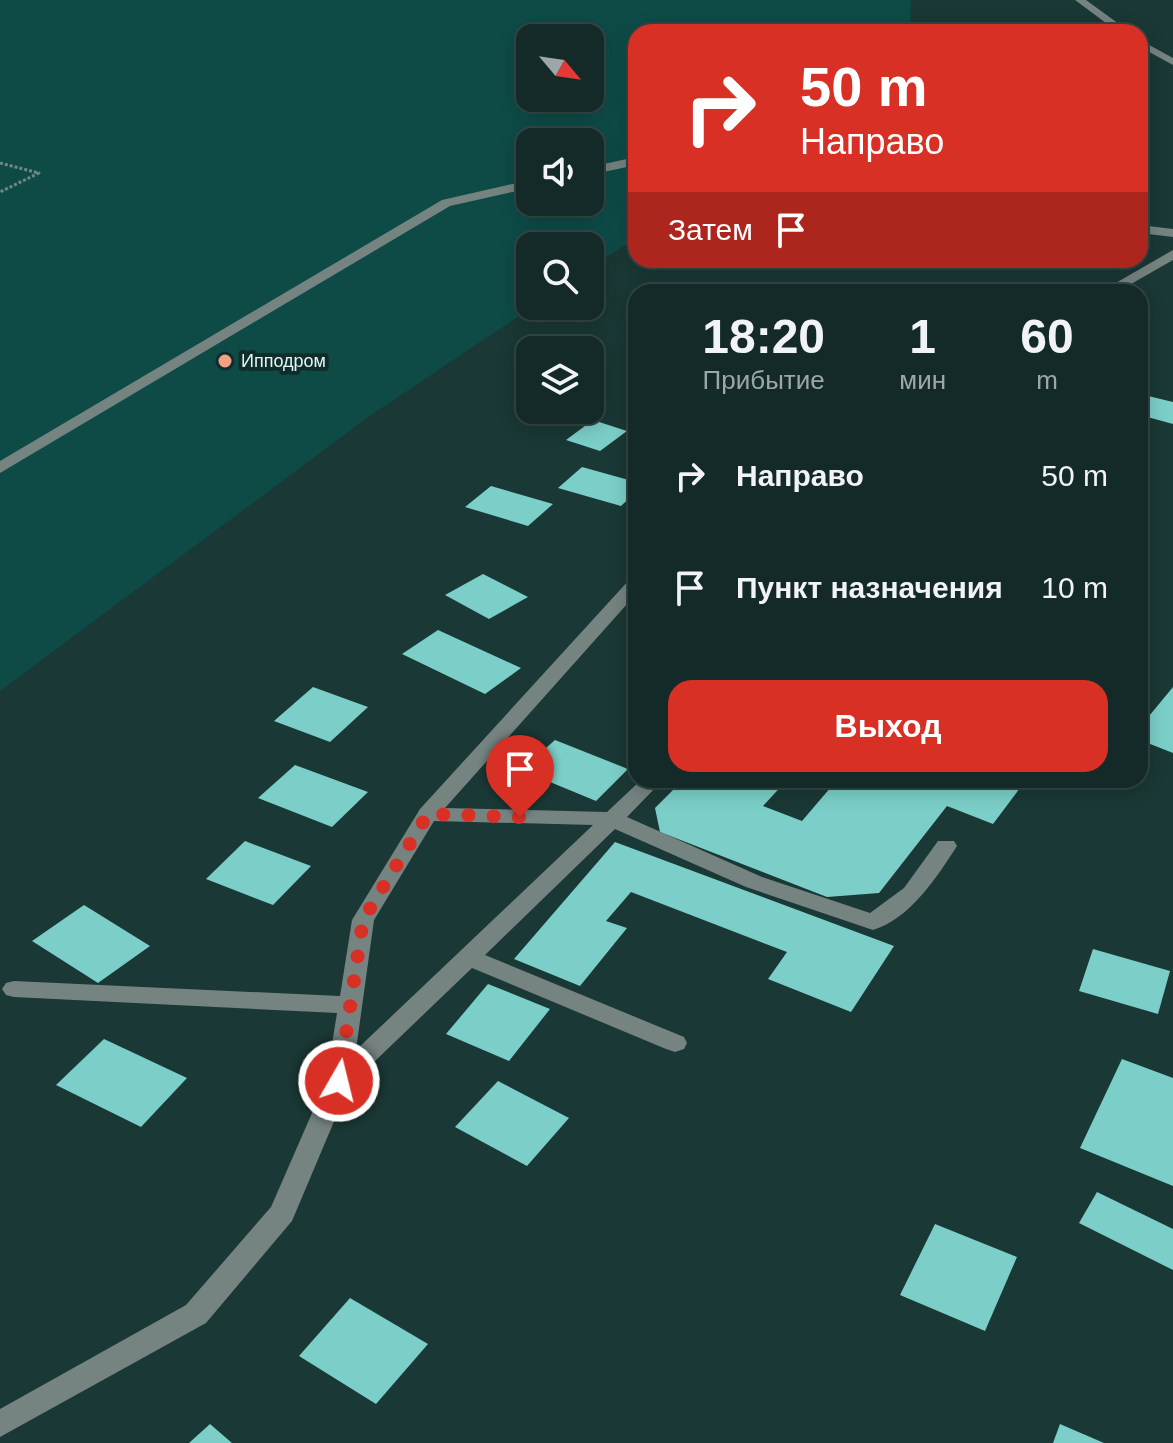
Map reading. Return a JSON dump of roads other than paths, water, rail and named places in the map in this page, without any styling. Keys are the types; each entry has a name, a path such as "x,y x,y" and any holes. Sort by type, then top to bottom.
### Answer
{"street":[{"path":"1080,0 1114,24"},
{"path":"1154,53 1173,46"},
{"path":"1148,49 1173,62"},
{"path":"604,168 628,163"},
{"path":"0,468 446,203 516,187"},
{"path":"1148,230 1173,233"},
{"path":"1121,284 1173,254"},
{"path":"0,1424 196,1314 282,1213 339,1081 363,920 428,814 628,592"},
{"path":"339,1081 645,788"},
{"path":"428,814 612,819 754,882 873,922 912,893 946,846"},
{"path":"468,957 675,1043"},
{"path":"14,989 350,1005"}],"place":[{"name":"Ипподром","path":"225,361"}]}
